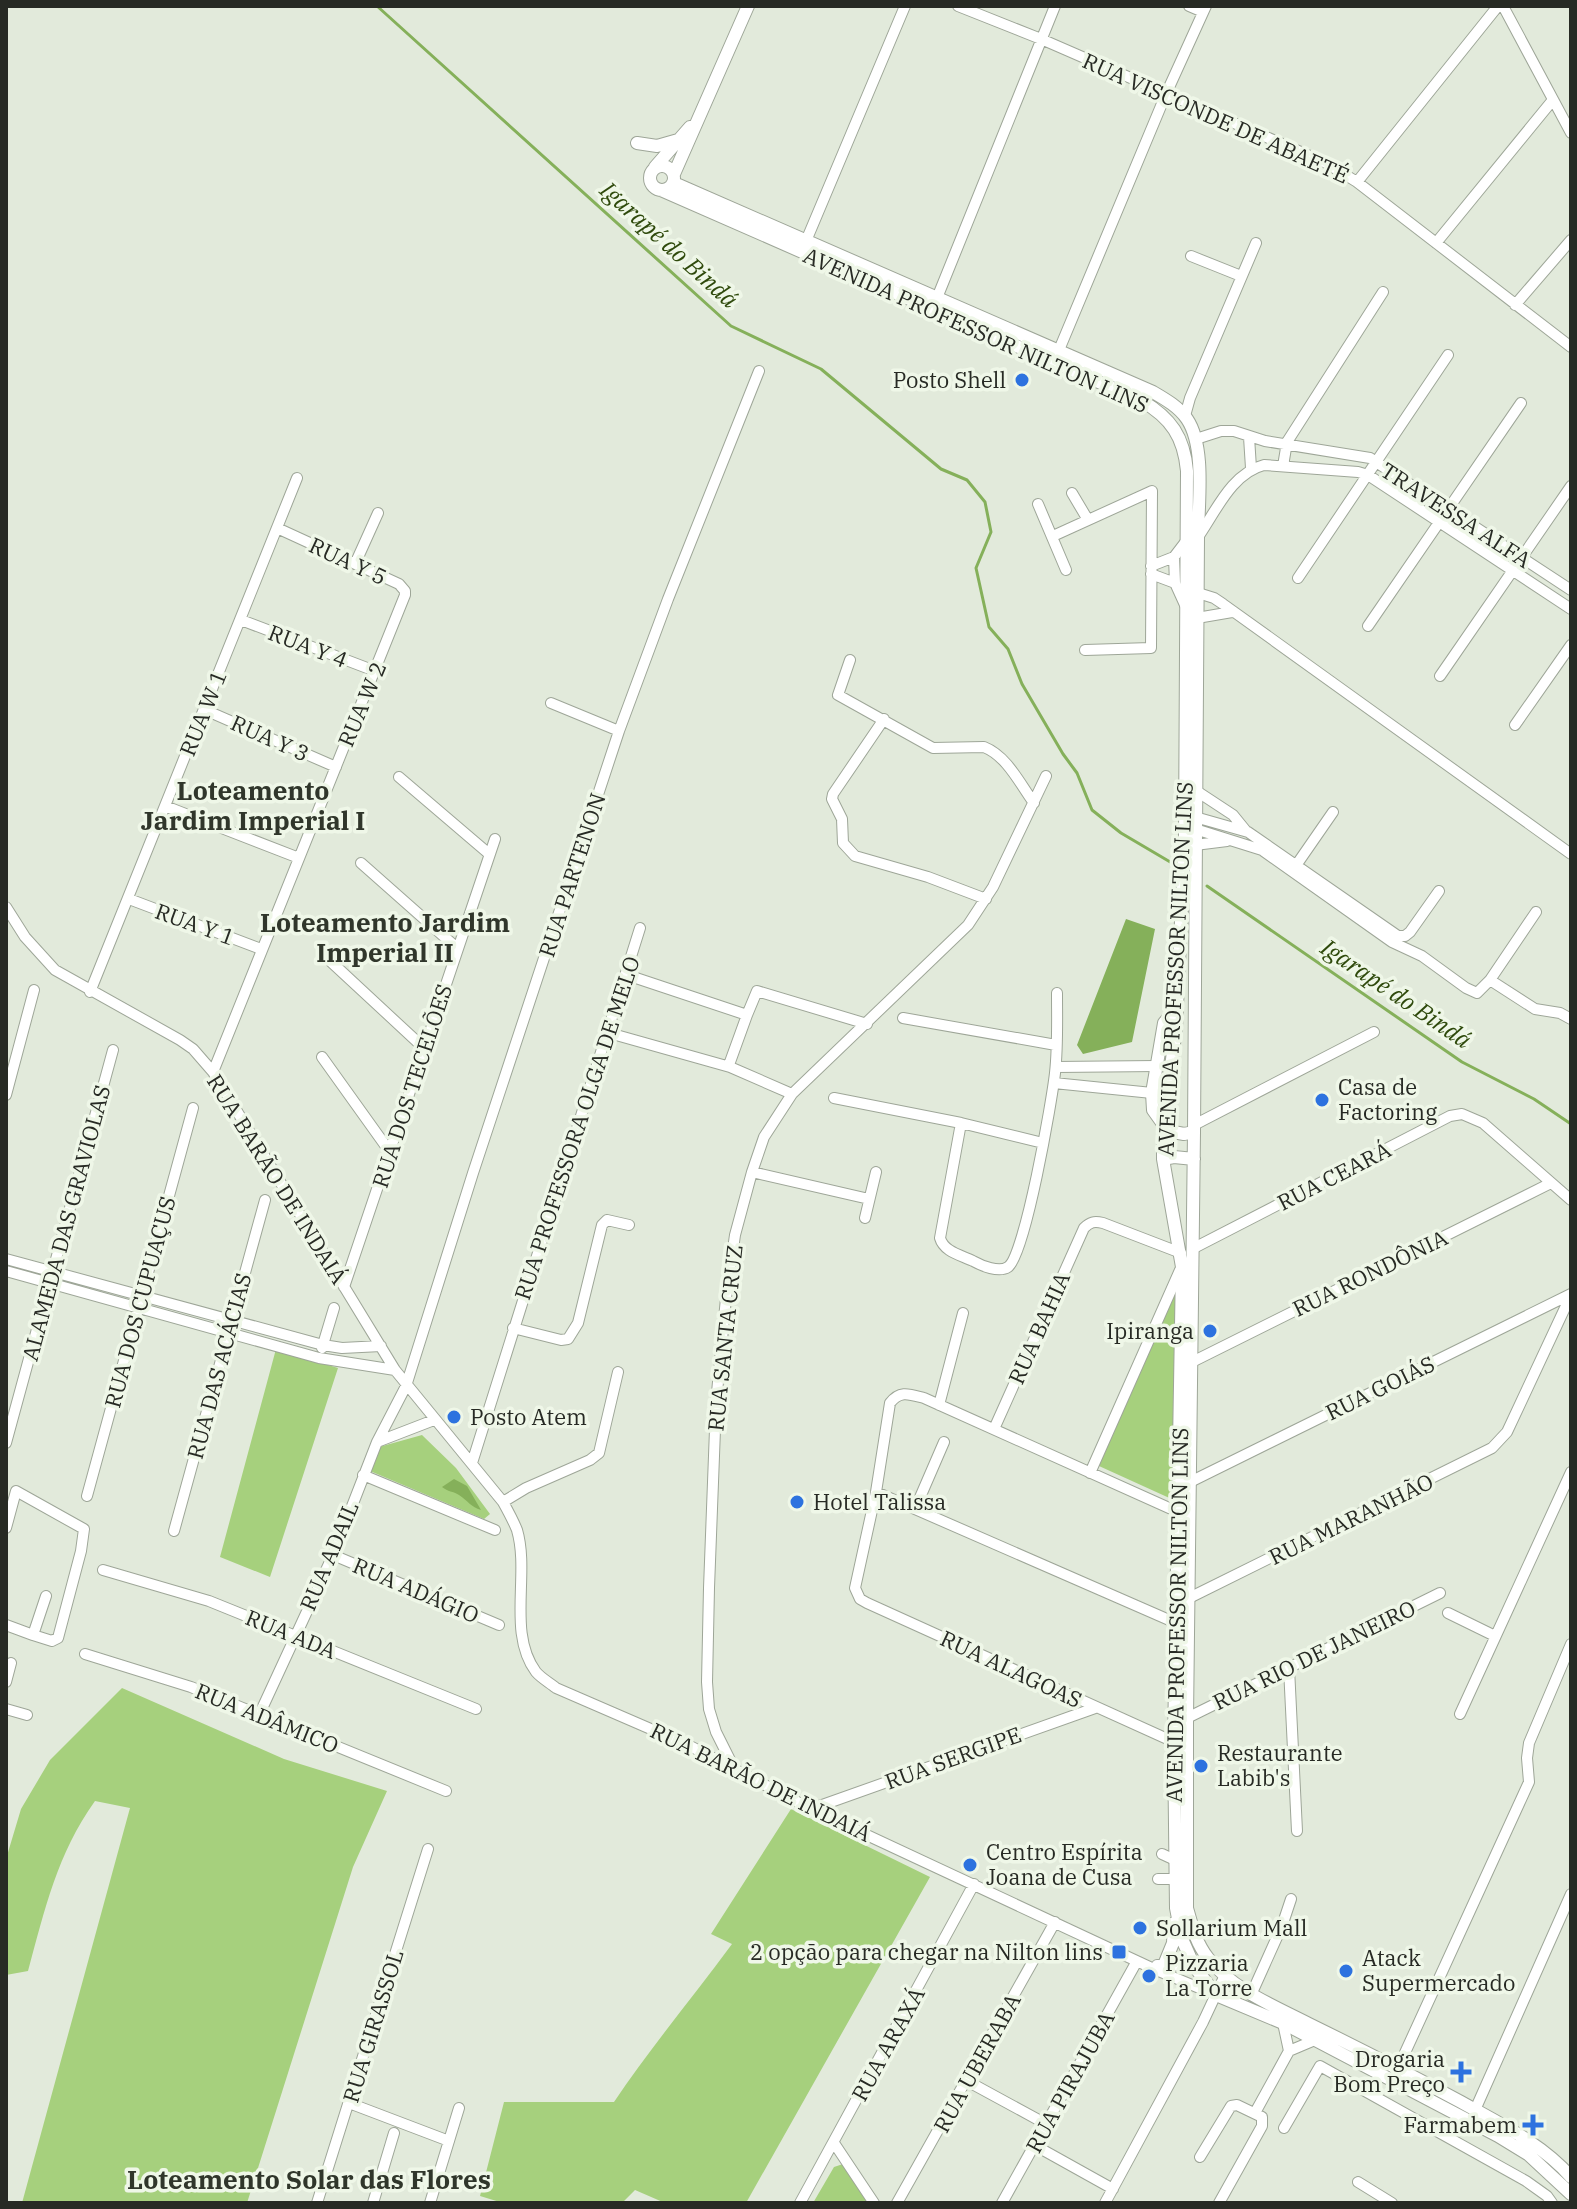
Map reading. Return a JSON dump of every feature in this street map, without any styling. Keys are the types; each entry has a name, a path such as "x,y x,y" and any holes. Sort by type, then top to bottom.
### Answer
{"main road":[{"path":"697,118 650,175 650,182 661,190 670,188 697,118 748,6"},
{"path":"637,143 657,146 678,140"},
{"path":"655,167 668,167 674,178"},
{"name":"AVENIDA PROFESSOR NILTON LINS","path":"674,178 806,241 1153,392 1185,416 1196,439 1192,539 1185,605 1194,1129 1187,1251 1190,1363 1187,1908 1193,1934 1208,1957 1251,1995 1398,2068 1541,2148 1570,2191"},
{"name":"AVENIDA PROFESSOR NILTON LINS","path":"661,190 1097,381 1168,418 1183,443 1198,593 1195,845 1189,864"},
{"name":"AVENIDA PROFESSOR NILTON LINS","path":"1189,884 1163,1127 1163,1159 1187,1251 1182,1267 1174,1742 1176,1908 1182,1939 1194,1966 1216,1995 1283,2023 1498,2136 1529,2155 1570,2191"},
{"path":"1177,1007 1164,1023 1152,1093 1153,1110 1163,1127 1184,1134 1194,1129"},
{"path":"1163,1159 1194,1159"},
{"path":"1164,1965 1173,1943 1176,1908"}],"street":[{"path":"806,241 905,6"},
{"name":"RUA VISCONDE DE ABAETÉ","path":"958,6 1326,163 1357,182 1571,347"},
{"path":"937,298 1055,6"},
{"path":"1059,350 1205,9 1189,6"},
{"path":"1357,182 1501,6 1571,133"},
{"path":"1436,243 1552,101"},
{"path":"1515,305 1571,240"},
{"path":"1185,416 1256,243"},
{"path":"1191,256 1241,276"},
{"path":"1283,466 1287,442 1383,292"},
{"path":"1298,578 1448,355"},
{"name":"RUA PARTENON","path":"406,1386 619,731 759,371"},
{"path":"1368,626 1521,403"},
{"name":"TRAVESSA ALFA","path":"1196,439 1221,431 1234,431 1249,437 1362,456 1571,590"},
{"path":"1249,437 1251,468"},
{"path":"1319,468 1320,450"},
{"path":"1151,570 1174,557 1192,539 1240,476 1251,468 1264,465 1319,468 1368,475 1571,609"},
{"name":"RUA W 1","path":"90,992 297,478"},
{"path":"1440,676 1571,486"},
{"path":"1053,536 1152,491 1151,648 1085,650"},
{"path":"1072,493 1088,520"},
{"path":"1038,504 1066,570"},
{"path":"355,564 378,513"},
{"name":"RUA Y 5","path":"277,528 403,587 403,603"},
{"path":"1174,557 1175,583 1185,605"},
{"path":"1151,570 1175,583"},
{"path":"1198,593 1214,598 1571,854"},
{"name":"RUA W 2","path":"213,1072 403,603"},
{"path":"1197,618 1232,612"},
{"name":"RUA Y 4","path":"241,620 375,671"},
{"path":"1515,725 1571,645"},
{"path":"850,660 838,695 933,748 990,749 1003,761 1034,803"},
{"path":"551,703 619,731"},
{"name":"RUA Y 3","path":"205,710 336,767"},
{"path":"884,719 833,794 832,799 842,819 843,843 855,856 928,877 986,899"},
{"name":"RUA SANTA CRUZ","path":"734,1768 716,1732 709,1709 709,1588 716,1403 726,1298 735,1235 752,1172 764,1137 792,1094 947,947 986,899 1046,776"},
{"path":"399,777 488,853"},
{"path":"1195,790 1233,815 1248,832 1398,936 1410,932 1439,891"},
{"path":"165,806 299,858"},
{"path":"1297,864 1333,812"},
{"path":"1195,823 1248,832"},
{"path":"1195,823 1229,841 1249,845 1276,858 1392,942 1422,956 1477,993 1490,980 1536,912"},
{"name":"RUA DOS TECELÕES","path":"344,1287 495,839"},
{"path":"1195,845 1229,841"},
{"path":"361,863 457,948"},
{"name":"RUA Y 1","path":"129,899 261,949"},
{"name":"RUA BARÃO DE INDAIÁ","path":"6,907 25,937 55,970 180,1040 193,1049 213,1072 395,1370 503,1502 517,1531 521,1559 522,1631 537,1674 556,1688 633,1720 811,1809 1216,1995"},
{"name":"RUA PROFESSORA OLGA DE MELO","path":"472,1463 640,928"},
{"path":"328,959 425,1049"},
{"path":"630,976 747,1015"},
{"path":"1490,980 1535,1009 1560,1013 1571,1019"},
{"path":"6,1095 34,990"},
{"path":"730,1062 757,991 867,1024"},
{"path":"961,1123 940,1238 946,1248 1000,1270 1014,1261 1021,1242 1043,1143 1056,1067 1057,993"},
{"path":"903,1018 1056,1045"},
{"path":"1194,1129 1374,1032"},
{"path":"609,1033 730,1067 792,1094"},
{"name":"ALAMEDA DAS GRAVIOLAS","path":"6,1443 113,1050"},
{"path":"322,1057 390,1152"},
{"path":"1056,1067 1157,1066"},
{"path":"1102,1087 1107,1078 1121,1067"},
{"path":"1054,1083 1152,1093"},
{"path":"834,1098 1043,1143"},
{"name":"RUA DOS CUPUAÇUS","path":"87,1496 193,1108"},
{"name":"RUA CEARÁ","path":"1187,1251 1450,1116 1462,1114 1483,1123 1551,1183"},
{"path":"752,1172 869,1199"},
{"path":"865,1218 876,1172"},
{"path":"1551,1183 1571,1200"},
{"name":"RUA RONDÔNIA","path":"1190,1363 1551,1183"},
{"name":"RUA DAS ACÁCIAS","path":"174,1531 265,1200"},
{"name":"RUA PROFESSORA OLGA DE MELO","path":"513,1328 568,1339 578,1323 604,1222 610,1220 629,1225"},
{"name":"RUA BAHIA","path":"994,1429 1084,1228 1095,1221 1187,1251"},
{"path":"6,1259 323,1345 342,1348 381,1346"},
{"path":"1090,1473 1182,1267"},
{"path":"6,1271 319,1358 395,1370"},
{"name":"RUA GOIÁS","path":"1507,1432 1571,1295"},
{"name":"RUA GOIÁS","path":"1190,1482 1571,1295"},
{"path":"319,1358 334,1308"},
{"path":"939,1405 963,1313"},
{"path":"503,1502 599,1453 618,1372"},
{"name":"RUA ADAIL","path":"260,1713 333,1555 377,1442 406,1386"},
{"path":"1176,1623 876,1492 890,1403 898,1394 905,1393 939,1405 1178,1512"},
{"path":"377,1442 434,1420"},
{"name":"RUA MARANHÃO","path":"1189,1598 1483,1455 1507,1432"},
{"path":"915,1509 944,1442"},
{"path":"1460,1714 1571,1472"},
{"path":"363,1475 495,1530"},
{"path":"6,1526 16,1491 84,1529 58,1638 52,1641 6,1625"},
{"name":"RUA ALAGOAS","path":"876,1492 855,1588 860,1599 1174,1742"},
{"name":"RUA ADÁGIO","path":"333,1555 499,1625"},
{"name":"RUA ADA","path":"103,1570 209,1601 476,1709"},
{"name":"RUA RIO DE JANEIRO","path":"1187,1718 1440,1593"},
{"path":"33,1635 46,1596"},
{"path":"1448,1613 1495,1636"},
{"path":"1398,2068 1529,1782 1529,1743 1571,1644"},
{"name":"RUA ADÂMICO","path":"85,1654 191,1687 260,1713 446,1791"},
{"path":"6,1682 11,1663"},
{"path":"1289,1668 1297,1831"},
{"name":"RUA SERGIPE","path":"811,1809 1095,1708"},
{"path":"6,1709 27,1715"},
{"name":"RUA GIRASSOL","path":"317,2203 428,1849"},
{"path":"1162,1854 1175,1860"},
{"path":"1158,1879 1175,1879"},
{"name":"RUA ARAXÁ","path":"800,2203 974,1884"},
{"path":"1475,2110 1571,1894"},
{"path":"1251,1995 1291,1899"},
{"name":"RUA UBERABA","path":"897,2203 1055,1922"},
{"name":"RUA BARÃO DE INDAIÁ","path":"1142,1963 1194,1966"},
{"name":"RUA PIRAJUBA","path":"1002,2203 1142,1963"},
{"path":"1105,2203 1225,1975"},
{"path":"1283,2023 1289,2051"},
{"path":"1256,2111 1289,2051 1315,2040"},
{"path":"1284,2128 1320,2066 1526,2181 1552,2203"},
{"path":"967,2081 1046,2124"},
{"path":"349,2103 449,2141"},
{"path":"1200,2157 1227,2108 1237,2105 1256,2111 1264,2119 1219,2203"},
{"path":"430,2203 459,2108"},
{"path":"373,2203 394,2133"},
{"path":"834,2143 874,2203"},
{"path":"1034,2145 1113,2189"},
{"path":"1358,2182 1387,2202"}],"shaded area":[{"path":"1126,919 1155,929 1132,1042 1083,1054 1077,1045"},
{"path":"1180,1273 1176,1501 1099,1466"},
{"path":"276,1349 338,1368 270,1577 220,1557"},
{"path":"422,1435 456,1468 490,1514 484,1519 370,1471 379,1447"},
{"path":"454,1479 467,1486 481,1510 442,1487"},
{"path":"122,1688 284,1759 387,1791 353,1867 247,2203 22,2203 130,1808 95,1801 62,1862 28,1971 6,1975 6,1859 21,1809 50,1760"},
{"path":"791,1809 930,1877 746,2203 665,2203 635,2190 622,2203 503,2203 480,2196 504,2102 614,2102 732,1944 711,1934"},
{"path":"843,2164 872,2203 813,2203 834,2167"}],"waterway":[{"name":"Igarapé do Bindá","path":"377,6 731,326 821,369 941,469 967,480 985,502 991,532 976,568 989,627 1008,649 1022,684 1077,773 1092,810 1121,833 1177,866"},
{"name":"Igarapé do Bindá","path":"1207,886 1462,1062 1534,1099 1571,1124"}],"place":[{"name":"Posto Shell","path":"1022,380"},
{"name":"Casa de Factoring","path":"1322,1100"},
{"name":"Ipiranga","path":"1210,1331"},
{"name":"Posto Atem","path":"454,1417"},
{"name":"Hotel Talissa","path":"797,1502"},
{"name":"Restaurante Labib's","path":"1201,1766"},
{"name":"Centro Espírita Joana de Cusa","path":"970,1865"},
{"name":"Sollarium Mall","path":"1140,1928"},
{"name":"2 opção para chegar na Nilton lins","path":"1119,1952"},
{"name":"Atack Supermercado","path":"1346,1971"},
{"name":"Pizzaria La Torre","path":"1149,1976"},
{"name":"Drogaria Bom Preço","path":"1461,2072"},
{"name":"Farmabem","path":"1533,2125"}],"district":[{"name":"Loteamento Jardim Imperial I","path":"253,806"},
{"name":"Loteamento Jardim Imperial II","path":"385,938"},
{"name":"Loteamento Solar das Flores","path":"309,2180"}]}
